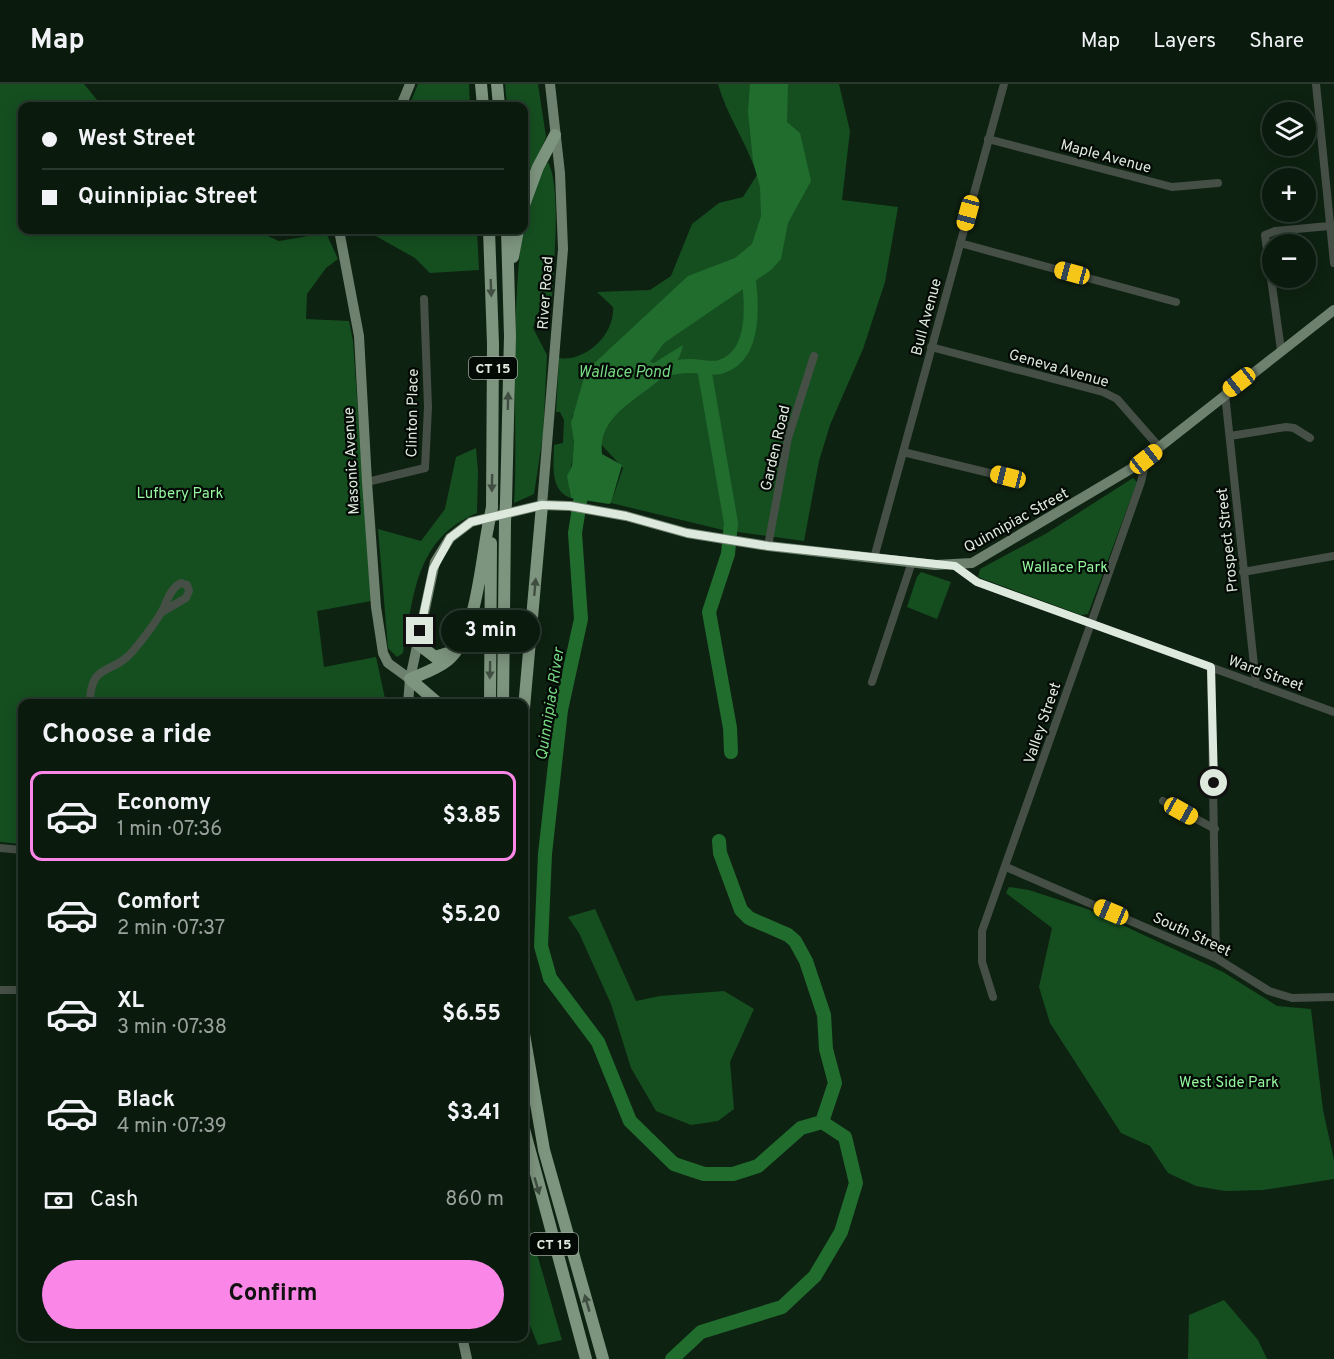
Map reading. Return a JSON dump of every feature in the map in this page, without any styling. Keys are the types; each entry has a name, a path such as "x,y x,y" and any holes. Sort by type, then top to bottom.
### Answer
{"highway":[{"path":"481,84 483,102"},
{"path":"497,84 499,102"},
{"path":"528,194 538,167 555,135"},
{"name":"CT 15","path":"489,234 493,344 492,507 489,527 490,699"},
{"name":"CT 15","path":"502,699 507,502 509,273 507,234"},
{"path":"509,273 517,234"},
{"path":"525,699 542,505"},
{"path":"433,699 410,679 448,660 458,649 468,627 489,527"},
{"path":"418,644 435,657 458,649"},
{"name":"CT 15","path":"528,1057 544,1150 603,1359"},
{"name":"CT 15","path":"528,1144 586,1359"}],"main road":[{"path":"403,102 410,84"},
{"name":"River Road","path":"542,505 563,249 563,209 550,84"},
{"name":"Masonic Avenue","path":"340,234 359,336 376,607 383,653 388,663 410,679"},
{"name":"Quinnipiac Street","path":"408,699 410,679 433,569 450,538 471,522 542,505 570,506 612,513 687,533 768,546 955,566 978,561 1104,487 1146,459 1225,394 1334,310"},
{"path":"463,1341 467,1359"}],"street":[{"name":"Bull Avenue","path":"874,558 1004,84"},
{"path":"1316,84 1334,263"},
{"name":"Maple Avenue","path":"988,139 1172,187 1218,183"},
{"path":"1281,350 1265,235 1275,231 1329,226"},
{"path":"960,243 1176,302"},
{"name":"Clinton Place","path":"367,482 425,468 428,407 424,299"},
{"name":"Geneva Avenue","path":"931,347 1103,392 1117,399 1160,448"},
{"name":"Garden Road","path":"768,546 788,438 814,356"},
{"name":"Prospect Street","path":"1225,394 1256,684"},
{"path":"1230,436 1286,427 1294,428 1310,438"},
{"path":"903,452 1014,479"},
{"name":"Valley Street","path":"993,997 982,962 982,931 1141,482 1146,459"},
{"path":"1244,572 1334,556"},
{"path":"872,682 912,562"},
{"name":"Ward Street","path":"955,566 977,582 1334,712"},
{"path":"90,699 90,688 98,673 120,663 131,653 162,612"},
{"path":"1211,667 1216,958"},
{"path":"1163,801 1215,829"},
{"path":"0,848 18,849"},
{"name":"South Street","path":"1006,867 1216,958 1269,991 1292,998 1334,997"},
{"path":"0,990 18,990"}],"green space":[{"name":"Lufbery Park","path":"0,84 84,84 99,102 18,102 18,234 263,234 279,241 326,234 338,259 326,268 307,294 306,319 349,321 353,341 371,601 317,611 324,667 376,657 385,699 18,699 18,844 0,842"},
{"path":"418,84 469,84 470,102 411,102"},
{"path":"505,84 538,84 546,137 528,180 528,102 507,102"},
{"path":"718,84 839,84 850,131 842,200 898,207 885,282 863,349 830,425 819,461 804,541 723,530 611,503 623,468 573,414 574,446 569,485 571,498 559,489 554,476 554,445 563,443 564,420 560,412 556,412 559,358 579,356 597,344 604,336 609,327 613,307 597,292 650,290 671,276 692,224 719,203 743,197 757,175"},
{"path":"548,162 555,190 556,209 552,301 547,299 536,316 533,328 547,355 543,435 534,494 514,503 518,272 523,234 528,234 528,209 533,188"},
{"path":"372,234 477,234 479,270 430,273 415,258"},
{"path":"476,448 477,513 456,524 429,553 415,590 403,653 397,657 388,648 378,529 421,541 445,509 456,457"},
{"name":"Wallace Park","path":"1133,478 1137,482 1088,614 1081,615 978,577 980,569 1047,533"},
{"path":"921,572 951,582 937,619 907,607 917,577"},
{"name":"West Side Park","path":"1009,887 1029,890 1090,910 1223,972 1277,1006 1311,1009 1323,1110 1334,1160 1334,1179 1263,1190 1225,1191 1196,1186 1168,1173 1150,1146 1121,1133 1050,1023 1039,987 1052,928 1006,893"},
{"path":"595,909 636,1001 660,996 724,991 754,1009 730,1062 734,1109 718,1121 691,1125 656,1111 631,1068 611,1004 579,933 568,917"},
{"path":"528,1223 562,1340 538,1345 528,1321"},
{"path":"1224,1300 1258,1340 1267,1359 1188,1359 1189,1315"}],"water":[{"name":"Wallace Pond","path":"750,84 788,84 787,122 800,133 811,181 788,223 781,259 771,270 664,343 650,362 654,363 683,345 677,361 666,374 623,408 611,421 603,436 602,454 622,465 611,503 571,498 567,476 572,466 574,443 571,423 586,371 688,276 735,258 752,244 761,216 760,187 753,161 748,112"}],"waterway":[{"name":"Quinnipiac River","path":"656,371 684,366 720,367 732,361 741,351 750,325 747,268"},
{"name":"Quinnipiac River","path":"704,368 731,523 728,554 709,612 730,728 731,752"},
{"name":"Quinnipiac River","path":"583,483 575,533 581,619 561,710 545,854 541,946 550,978 598,1042 630,1121 674,1164 704,1174 733,1174 758,1166 801,1128 822,1122 845,1137 856,1183 841,1232 815,1276 782,1307 701,1332 672,1359"},
{"name":"Quinnipiac River","path":"719,841 720,853 741,910 749,918 788,935 795,941 806,961 824,1015 826,1049 835,1083 822,1122"}],"route":[{"path":"420,631 433,569 438,555 450,538 471,522 542,505 570,506 626,516 687,533 768,546 955,566 977,582 1211,667 1214,783"}]}
